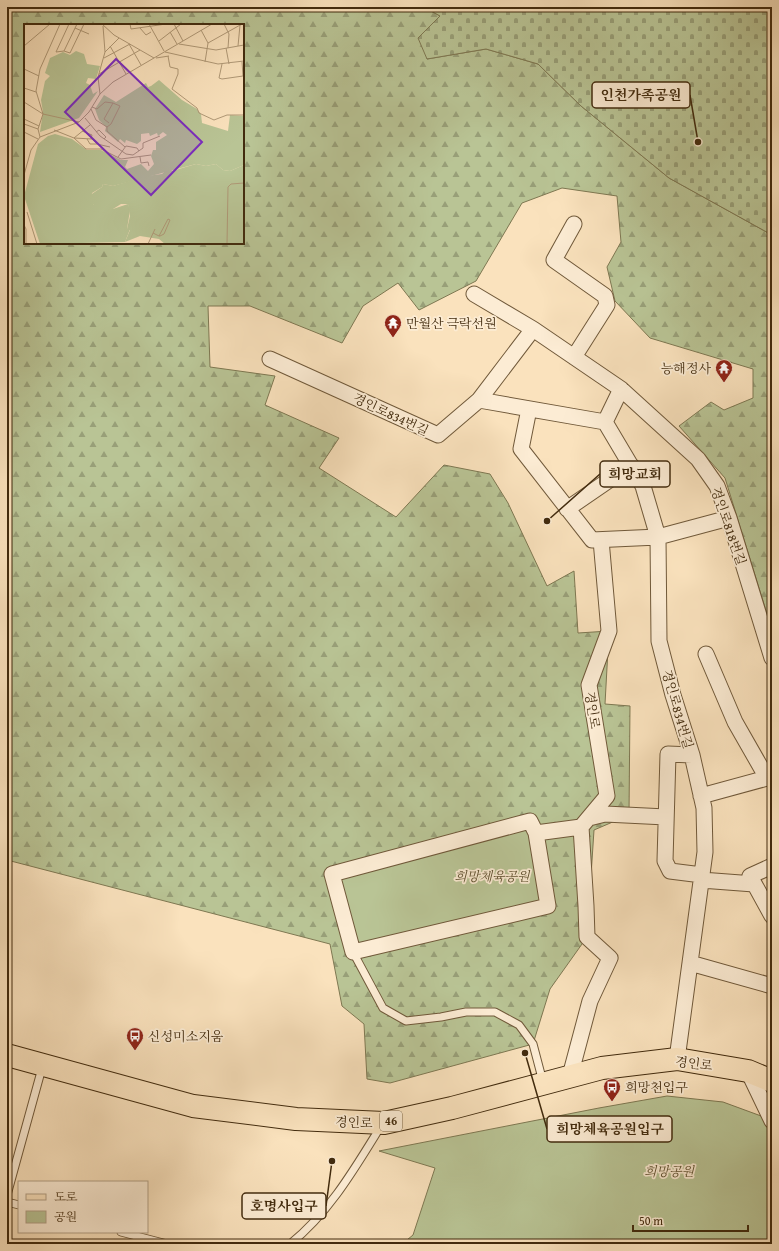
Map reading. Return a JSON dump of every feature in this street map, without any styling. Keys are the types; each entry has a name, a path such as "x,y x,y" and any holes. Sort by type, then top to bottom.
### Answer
{"main road":[{"name":"경인로","path":"7,1055 194,1106 296,1119 384,1123 452,1108 602,1068 677,1059 748,1071 772,1081"}],"street":[{"path":"574,224 554,260 606,296 607,305 574,357"},
{"name":"경인로818번길","path":"474,294 533,329 621,389 698,459 717,486 772,658"},
{"path":"533,329 479,400 605,422 621,389"},
{"name":"경인로834번길","path":"270,359 438,435 479,400"},
{"path":"529,409 521,449 592,540 658,537 728,518"},
{"name":"경인로834번길","path":"605,422 643,486 658,537 660,641 672,695 692,755 704,808 705,852 677,1059"},
{"path":"567,509 631,465"},
{"name":"경인로","path":"585,822 607,796 590,685 609,631 601,540"},
{"path":"701,796 770,778 735,722 706,654"},
{"path":"692,755 668,754 665,861 670,871 702,878 754,884"},
{"path":"536,833 585,822 605,814 666,816"},
{"path":"530,821 536,833 548,906 353,952 332,874 530,821"},
{"path":"570,1076 590,1001 610,958 587,937 585,822"},
{"path":"772,866 750,876 772,916"},
{"path":"690,963 772,986"},
{"path":"748,1071 772,1121"}],"lane":[{"path":"353,952 383,1008 406,1021 441,1017 466,1012 495,1012 519,1025 533,1044 543,1083"},
{"path":"7,1195 43,1065"},
{"path":"290,1244 303,1234 338,1193 384,1123"},
{"path":"7,1202 18,1205"},
{"path":"125,1233 167,1244"}],"green space":[{"path":"7,7 424,7 440,16 427,59 486,49 538,64 581,106 669,178 772,235 772,630 725,478 679,426 711,402 724,410 753,398 753,369 650,338 615,301 607,267 621,242 617,196 562,188 522,203 476,281 419,310 398,283 363,306 342,343 250,306 208,306 210,367 275,376 265,405 339,438 319,468 396,517 444,465 490,474 508,503 547,586 574,571 578,633 609,631 605,704 630,706 629,815 594,830 587,937 550,989 533,1044 390,1083 367,1079 364,1024 342,1006 330,944 7,860"},
{"path":"424,7 772,7 772,235 669,178 581,106 538,64 486,49 427,59 418,38 440,16"},
{"name":"희망체육공원","path":"530,821 548,906 353,952 332,874"},
{"name":"희망공원","path":"667,1096 723,1102 772,1120 772,1244 402,1244 413,1235 435,1168 379,1151"}],"place":[{"name":"인천가족공원","path":"698,142"},
{"name":"만월산 극락선원","path":"393,338"},
{"name":"능해정사","path":"724,383"},
{"name":"희망교회","path":"547,521"},
{"name":"신성미소지움","path":"135,1051"},
{"name":"희망체육공원입구","path":"525,1053"},
{"name":"희망천입구","path":"612,1102"},
{"name":"호명사입구","path":"332,1161"}]}
